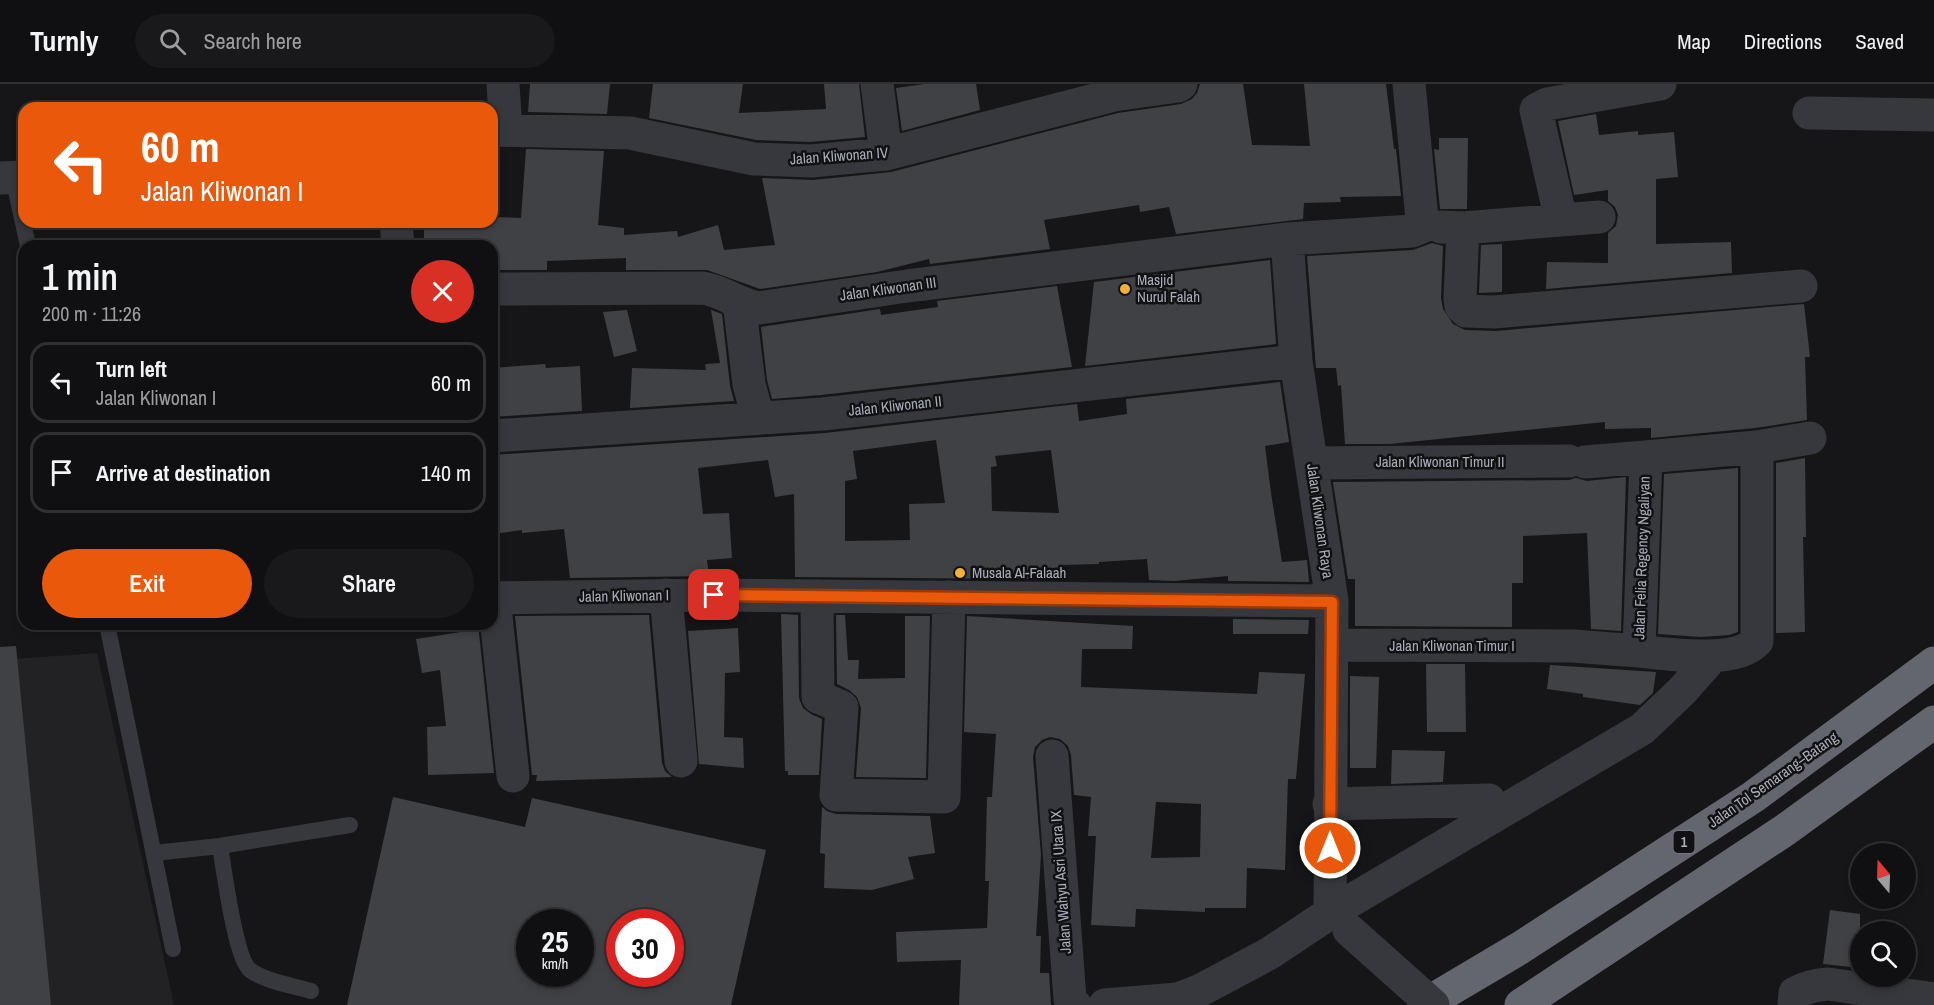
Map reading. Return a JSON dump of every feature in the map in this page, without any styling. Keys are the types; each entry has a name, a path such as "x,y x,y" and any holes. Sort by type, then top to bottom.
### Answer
{"highway":[{"name":"Jalan Tol Semarang–Batang","path":"1424,1005 1520,948 1753,797 1934,663"},
{"path":"1521,1005 1785,830 1934,722"}],"street":[{"path":"499,130 503,84"},
{"path":"877,84 886,154"},
{"name":"Jalan Kliwonan IV","path":"499,130 630,133 754,159 811,161 886,154 1114,95 1181,84"},
{"path":"1410,84 1424,226"},
{"path":"1561,220 1536,110 1547,104 1660,84"},
{"path":"1809,113 1934,115"},
{"name":"Jalan Kliwonan III","path":"498,289 704,288 759,308 918,284 1287,238 1403,232 1424,226 1462,228 1599,217"},
{"path":"1462,228 1460,299 1461,306 1466,311 1494,312 1801,286"},
{"name":"Jalan Kliwonan Raya","path":"1287,238 1296,361 1332,602 1329,804 1340,922"},
{"path":"739,302 749,384 758,418"},
{"name":"Jalan Kliwonan II","path":"498,436 823,414 1296,361"},
{"path":"1757,447 1810,438"},
{"name":"Jalan Felia Regency Ngaliyan","path":"1757,447 1756,641 1747,648 1712,657 1639,651 1646,457 1757,447"},
{"name":"Jalan Kliwonan Timur II","path":"1312,463 1577,462 1646,457"},
{"path":"666,595 681,761"},
{"name":"Jalan Kliwonan I","path":"498,598 666,595 1332,602"},
{"path":"817,596 818,698 842,707 836,795 944,797 949,597"},
{"path":"497,630 513,776"},
{"name":"Jalan Kliwonan Timur I","path":"1332,645 1573,646 1639,651"},
{"path":"1105,1005 1178,999 1199,991 1270,953 1340,922 1432,854 1642,729 1682,692 1712,657"},
{"name":"Jalan Wahyu Asri Utara IX","path":"1052,756 1070,999 1075,1005"},
{"path":"1329,804 1489,800"},
{"path":"1431,801 1432,854"},
{"path":"1340,922 1433,1005"},
{"path":"1794,1005 1795,993 1811,986 1828,984 1934,999"}],"lane":[{"path":"12,177 18,205"},
{"path":"107,630 172,949"},
{"path":"154,853 220,846 350,825"},
{"path":"220,846 238,944 248,968 258,975 311,991"}],"shaded area":[{"path":"97,653 174,1005 0,1005 0,660"}],"building":[{"path":"530,84 610,84 607,114 528,112"},
{"path":"653,84 743,84 739,113 826,109 824,84 859,84 865,137 810,142 756,140 649,118"},
{"path":"924,84 976,84 980,110 902,131 896,88"},
{"path":"1200,84 1243,84 1252,145 1310,146 1304,84 1386,84 1401,196 1340,197 1341,202 1304,203 1303,219 1176,234 1169,207 1140,212 1139,205 1044,220 1050,249 930,264 929,259 877,272 760,289 707,270 626,270 626,258 547,261 547,270 498,270 498,240 424,240 424,228 498,228 498,217 521,218 526,149 604,151 598,225 624,228 624,235 677,231 678,237 718,225 724,250 775,245 762,178 813,180 891,172 1118,113 1181,104 1192,99"},
{"path":"1596,114 1599,135 1638,131 1638,135 1674,132 1678,177 1656,179 1656,244 1731,242 1732,273 1546,289 1547,262 1608,263 1608,233 1616,226 1618,215 1615,207 1608,201 1608,190 1574,195 1558,121"},
{"path":"1439,138 1468,138 1467,209 1440,209 1434,149 1439,150"},
{"path":"1432,243 1443,246 1441,298 1443,309 1453,324 1465,330 1496,331 1804,304 1810,357 1805,357 1807,420 1755,428 1651,438 1651,428 1605,429 1605,422 1390,444 1345,444 1341,385 1338,386 1336,368 1316,368 1307,256 1413,250"},
{"path":"1502,244 1502,292 1479,293 1481,245"},
{"path":"1270,260 1276,344 1085,366 1094,282"},
{"path":"1057,286 1072,367 772,399 767,380 761,327 880,309 881,315 938,307 937,301"},
{"path":"627,310 637,351 614,357 603,312"},
{"path":"711,310 722,314 730,386 734,401 630,408 632,368 706,370 705,364 720,363"},
{"path":"545,364 546,368 580,366 582,411 498,417 498,368"},
{"path":"1280,382 1289,442 1265,446 1271,493 1282,562 1307,560 1309,582 1228,581 1228,576 1174,581 1149,580 1147,559 1029,569 1030,579 795,577 794,494 775,497 768,460 698,468 703,514 729,513 732,558 707,560 709,576 570,578 564,529 522,533 522,530 500,533 498,530 498,455 825,433 1077,404 1079,421 1127,414 1126,399","holes":["936,440 945,503 909,504 910,540 845,541 845,481 857,479 853,451","1051,450 1059,513 992,511 991,467 997,466 995,456"]},
{"path":"1805,458 1806,537 1803,537 1805,632 1776,633 1776,463"},
{"path":"1738,468 1738,632 1701,637 1658,634 1664,474"},
{"path":"1626,477 1621,631 1591,629 1587,533 1523,536 1523,583 1512,583 1512,627 1355,626 1355,579 1348,579 1333,482 1569,480 1576,478 1587,481"},
{"path":"781,614 798,615 799,698 803,708 822,719 819,775 788,775 788,771 785,771"},
{"path":"649,615 662,763 665,771 672,777 536,781 537,775 532,775 515,616"},
{"path":"836,615 845,615 848,660 859,660 858,679 905,678 905,616 930,616 926,778 856,777 861,708 857,697 837,684"},
{"path":"967,616 1133,626 1132,649 1082,649 1081,687 1257,694 1259,672 1305,674 1296,779 1288,779 1285,870 1247,868 1246,908 1205,908 1205,912 1136,909 1135,927 1091,925 1096,836 1088,836 1091,797 1074,795 1071,755 1068,746 1060,739 1050,737 1042,740 1035,747 1033,757 1041,855 1036,936 1041,936 1040,973 1049,973 1051,1005 959,1005 961,960 897,962 896,932 987,928 989,881 985,881 987,797 992,797 996,734 964,732","holes":["1156,802 1201,804 1200,857 1151,858"]},
{"path":"1233,619 1309,620 1308,634 1233,634"},
{"path":"738,628 740,672 725,673 724,737 743,738 744,768 699,764 688,631"},
{"path":"461,630 479,630 494,773 428,775 427,727 446,726 440,670 422,673 416,639 461,632"},
{"path":"16,646 51,1005 0,1005 0,647"},
{"path":"1426,664 1465,664 1466,732 1427,732"},
{"path":"1550,665 1656,672 1653,693 1640,705 1547,689"},
{"path":"1350,676 1379,677 1376,768 1350,768"},
{"path":"1392,750 1445,751 1443,782 1391,784"},
{"path":"393,797 525,827 532,798 766,850 731,1005 347,1005"},
{"path":"822,807 836,814 930,816 935,853 908,857 914,879 872,890 824,888 825,854 820,853"},
{"path":"1830,910 1860,914 1860,921 1850,921 1850,967 1823,964"}],"place":[{"name":"Masjid Nurul Falah","path":"1125,289"},
{"name":"Musala Al-Falaah","path":"960,573"}],"route":[{"path":"714,595 1332,602 1330,848"}]}
